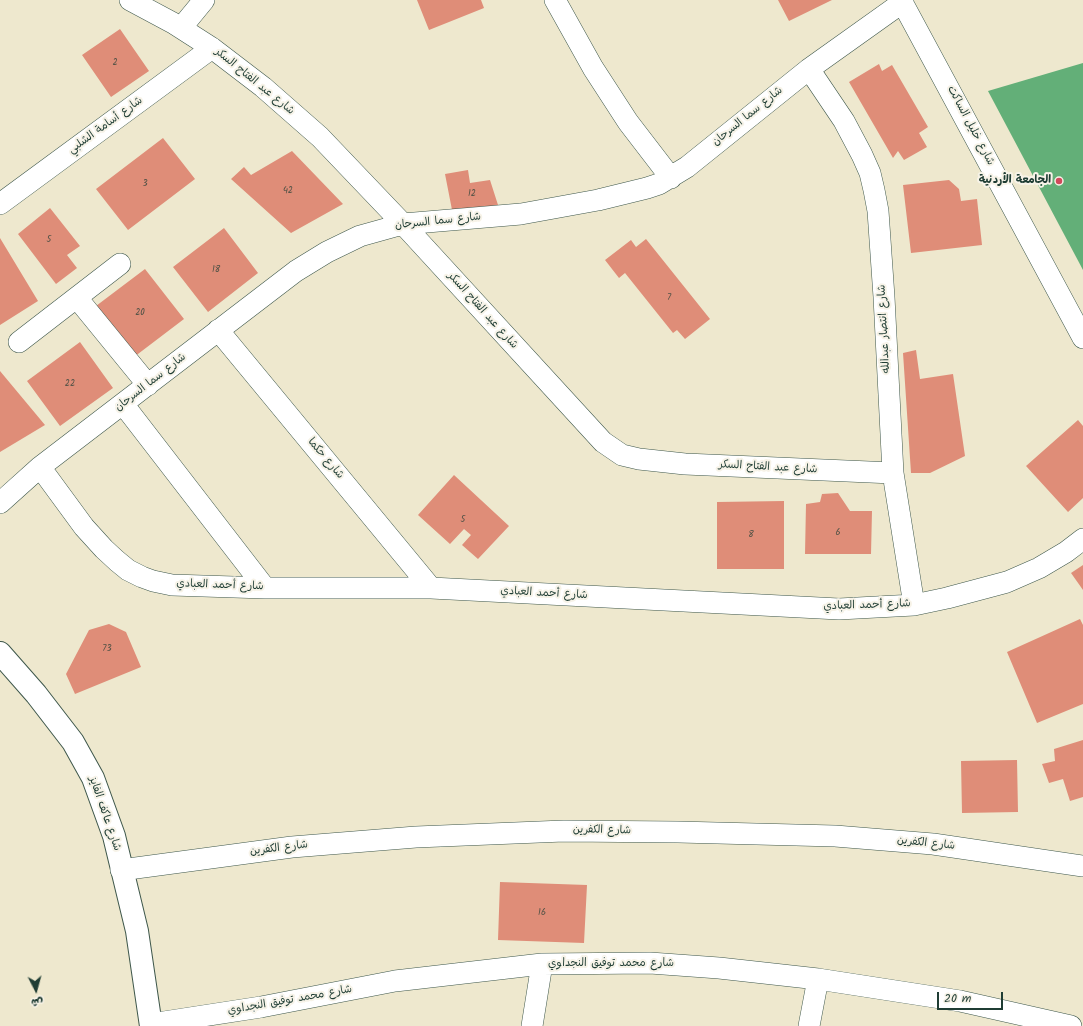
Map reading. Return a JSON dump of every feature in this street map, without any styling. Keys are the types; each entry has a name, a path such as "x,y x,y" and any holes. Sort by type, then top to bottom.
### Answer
{"main road":[{"name":"شارع عاكف الفايز","path":"0,653 36,694 73,742 93,778 114,836 137,931 151,1025"}],"street":[{"name":"شارع عبد الفتاح السكر","path":"130,0 181,28 212,48 263,87 320,137 403,224 603,442 622,455 639,459 685,464 893,473"},
{"path":"181,28 204,0"},
{"path":"555,0 593,68 628,122 671,178"},
{"name":"شارع سما السرحان","path":"0,503 40,467 218,330 296,271 327,252 360,236 403,224 521,214 598,200 647,188 671,178 687,167 809,69 902,1"},
{"name":"شارع خليل الساكت","path":"902,1 1083,338"},
{"name":"شارع أسامة الشلبي","path":"0,204 212,48"},
{"name":"شارع انتصار عبدالله","path":"809,69 848,128 870,173 874,190 878,211 893,473 914,605"},
{"path":"19,342 120,264"},
{"path":"77,298 148,385"},
{"name":"شارع حكما","path":"218,330 431,588"},
{"path":"123,404 265,588"},
{"name":"شارع أحمد العبادي","path":"40,467 84,527 104,549 128,570 153,582 172,585 265,588 431,588 839,609 914,605 1007,582 1039,568 1066,552 1083,539"},
{"name":"شارع الكفرين","path":"121,870 292,847 416,837 564,830 835,836 933,844 1083,866"},
{"name":"شارع محمد توفيق النجداوي","path":"151,1025 261,1007 395,981 542,964 650,963 719,968 818,979 960,1001 1071,1026"},
{"path":"532,1026 542,964"},
{"path":"809,1026 818,979"}],"green space":[{"path":"1083,63 1083,270 988,91"}],"building":[{"path":"417,0 481,0 484,8 429,30"},
{"path":"778,0 832,0 789,21"},
{"path":"120,29 149,71 111,97 82,55"},
{"path":"879,64 882,71 892,65 928,127 919,133 927,147 904,160 898,151 893,158 849,82"},
{"path":"163,138 195,179 128,230 96,189"},
{"path":"292,151 343,204 291,233 231,179 244,167 251,175"},
{"path":"468,170 470,183 490,180 498,205 453,215 445,174"},
{"path":"949,180 959,189 961,201 977,199 982,245 911,253 903,185"},
{"path":"50,208 80,246 67,255 77,268 56,284 18,234"},
{"path":"224,228 258,273 208,312 173,267"},
{"path":"0,238 38,301 0,325"},
{"path":"646,239 710,319 685,339 677,330 673,333 625,273 619,278 605,260 631,240 636,247"},
{"path":"145,269 184,319 134,357 96,306"},
{"path":"80,342 113,388 60,426 27,381"},
{"path":"916,350 920,379 953,374 965,456 930,473 911,473 903,353"},
{"path":"0,371 45,425 0,452"},
{"path":"1078,420 1083,426 1083,498 1068,512 1026,466"},
{"path":"454,475 509,526 478,559 462,545 471,535 464,529 450,544 418,515"},
{"path":"838,493 850,511 872,511 871,554 805,554 806,504 820,502 822,494"},
{"path":"784,501 784,569 717,569 717,502"},
{"path":"1083,565 1083,590 1071,573"},
{"path":"1080,619 1083,625 1083,704 1037,723 1007,652"},
{"path":"109,624 126,632 141,667 75,694 66,674 89,630"},
{"path":"1083,740 1083,797 1070,801 1063,779 1049,783 1042,764 1055,761 1054,749"},
{"path":"1017,760 1018,812 962,813 961,761"},
{"path":"500,882 587,885 584,943 498,940"}],"place":[{"name":"الجامعة الأردنية","path":"1059,181"}]}
